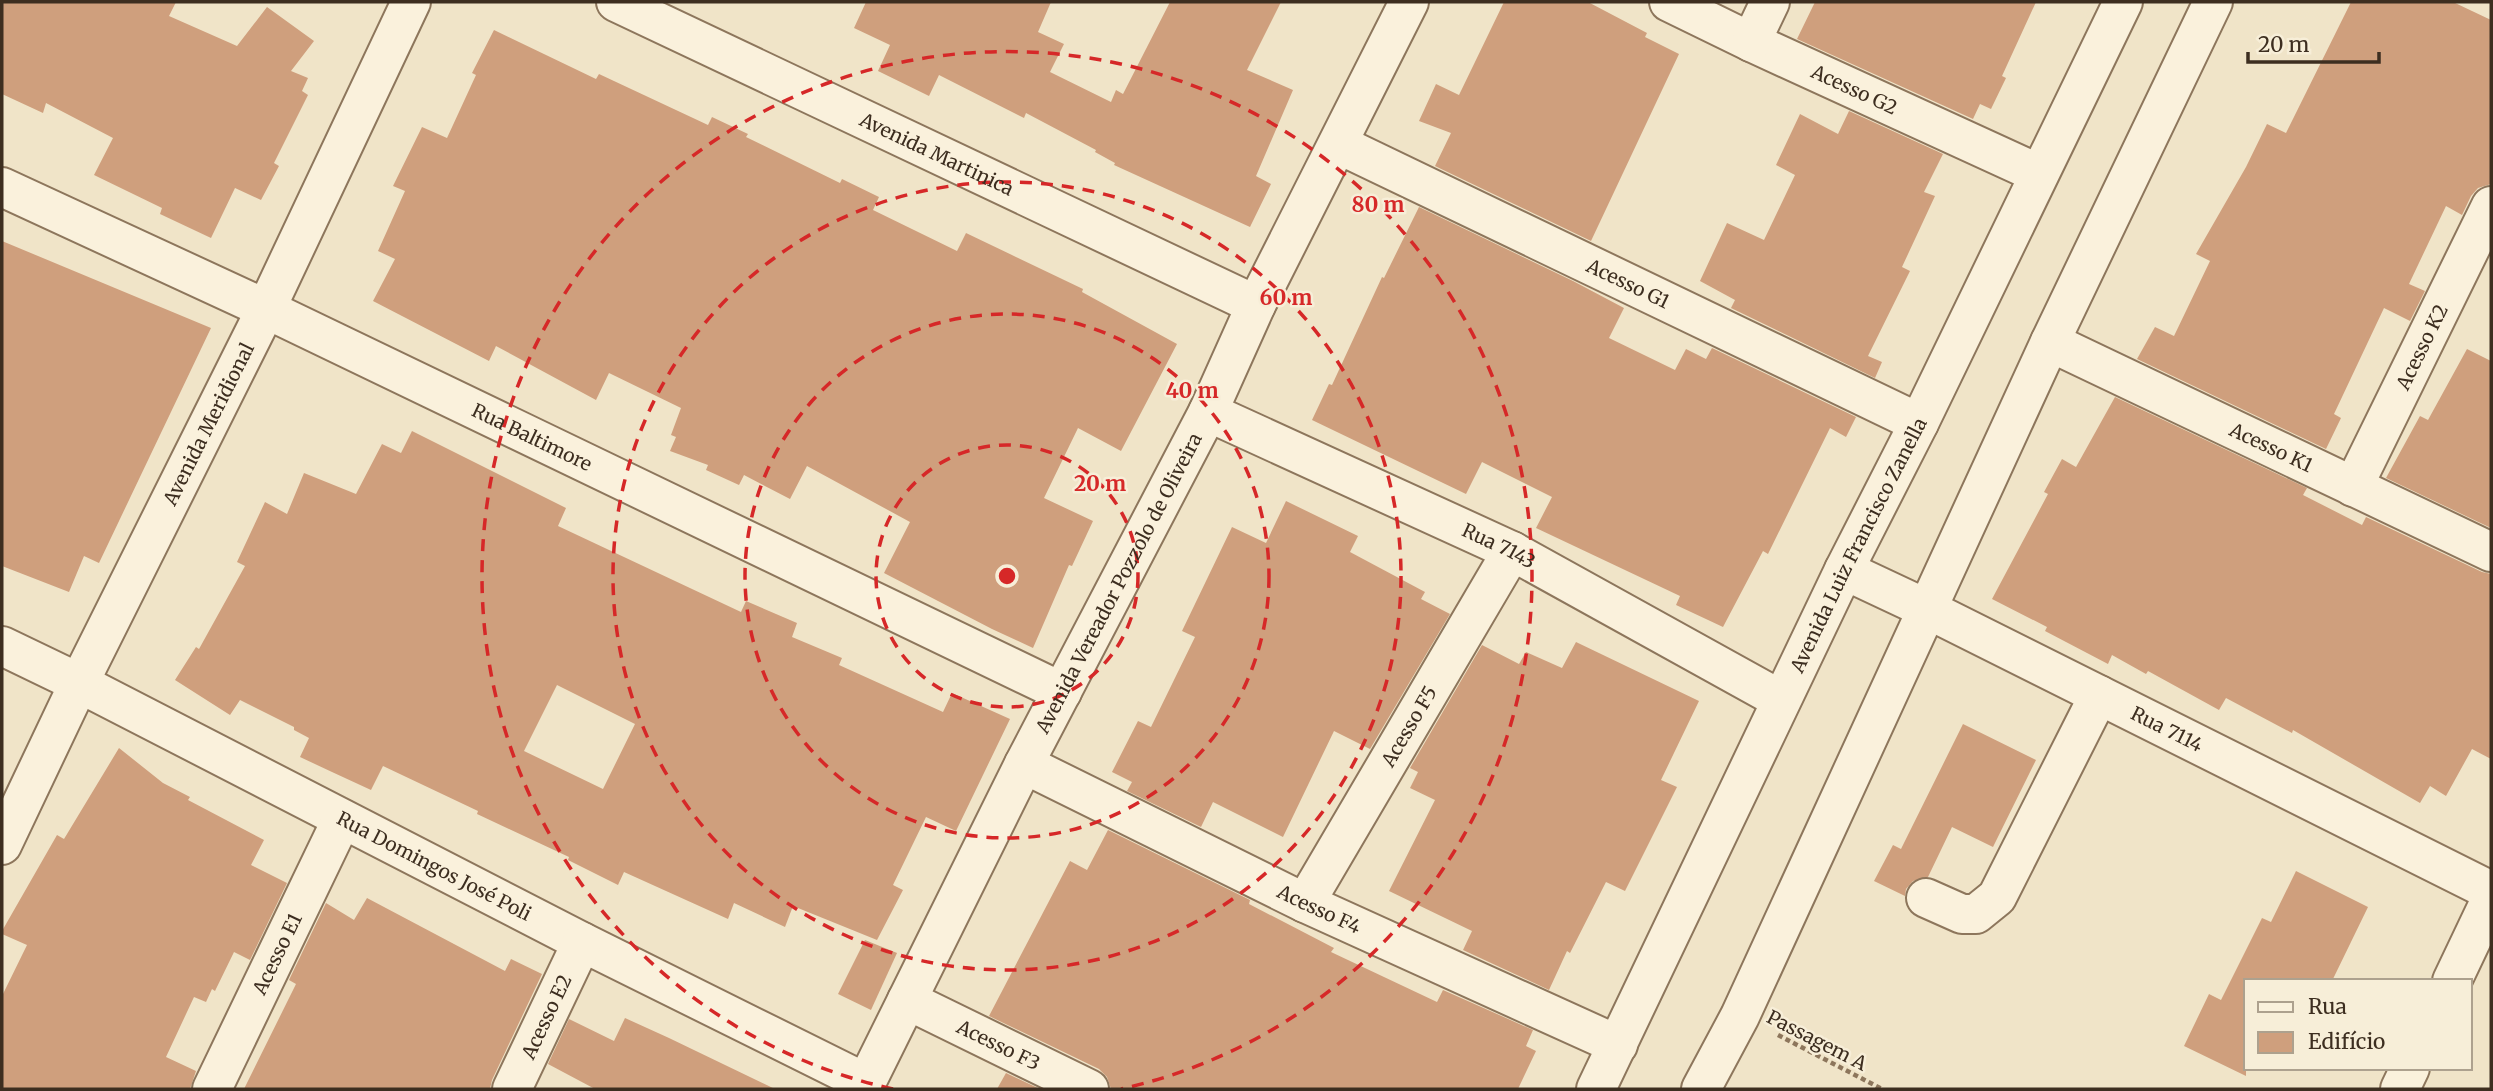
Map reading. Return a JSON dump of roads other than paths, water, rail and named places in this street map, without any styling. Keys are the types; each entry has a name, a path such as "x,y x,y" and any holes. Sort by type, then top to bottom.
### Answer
{"street":[{"name":"Avenida Meridional","path":"2,845 79,683 266,309 411,2"},
{"name":"Avenida Martinica","path":"616,2 1256,305"},
{"name":"Avenida Vereador Pozzolo de Oliveira","path":"864,1086 1024,764 1208,412 1256,305 1409,2"},
{"name":"Acesso G2","path":"1669,2 2039,174"},
{"path":"1751,42 1770,2"},
{"name":"Avenida Luiz Francisco Zanella","path":"1596,1089 1844,570 1919,423 2123,2"},
{"path":"1701,1089 1740,1016 2050,342 2213,2"},
{"name":"Acesso G1","path":"1338,144 1919,423"},
{"name":"Rua Baltimore","path":"2,187 266,309 1062,692"},
{"name":"Acesso K2","path":"2353,487 2491,206"},
{"name":"Acesso K1","path":"2050,342 2491,552"},
{"name":"Rua 7143","path":"1208,412 1512,551 1781,700"},
{"name":"Acesso F5","path":"1305,903 1512,551"},
{"name":"Rua 7114","path":"1844,570 2491,891"},
{"name":"Rua Domingos José Poli","path":"2,646 864,1086"},
{"path":"1926,898 1962,914 1976,914 1997,897 2099,695"},
{"name":"Acesso F4","path":"1024,764 1305,903 1618,1045"},
{"name":"Acesso E1","path":"212,1089 342,819"},
{"path":"2453,979 2491,899"},
{"name":"Acesso E2","path":"512,1089 582,942"},
{"name":"Acesso F3","path":"907,1000 1089,1089"},
{"path":"2400,1089 2409,1070"}]}
